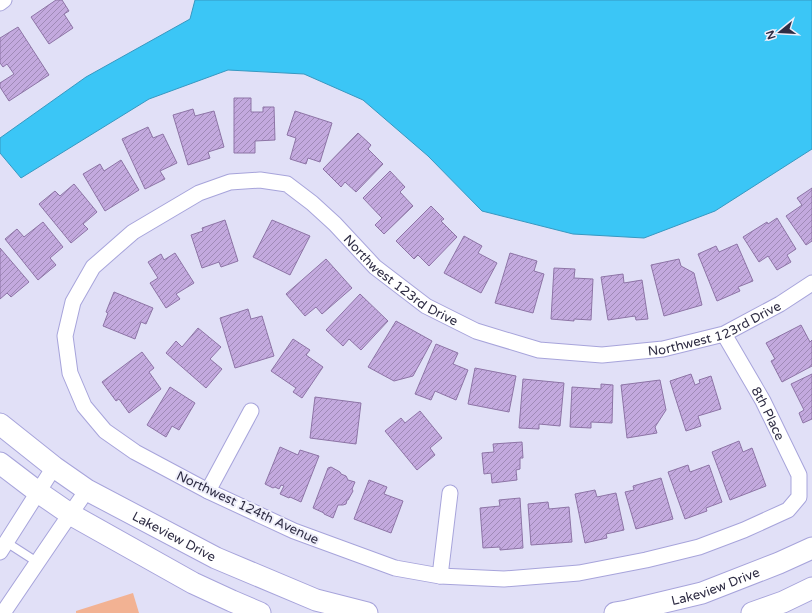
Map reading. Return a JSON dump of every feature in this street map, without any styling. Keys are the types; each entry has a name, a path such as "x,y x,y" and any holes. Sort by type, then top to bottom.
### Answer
{"street":[{"path":"0,3 4,0"},
{"name":"Northwest 123rd Drive","path":"65,336 73,302 93,267 133,232 199,193 230,182 260,180 287,184 312,203 335,224 375,267 426,306 476,331 539,350 602,355 663,349 724,334 780,304 812,283"},
{"name":"8th Place","path":"724,334 763,400 799,475 799,497"},
{"name":"Northwest 124th Avenue","path":"65,336 70,373 84,406 105,431 135,452 208,491 294,530 395,568 440,576 504,579 579,573 646,560 699,547 744,530 788,510 799,497"},
{"path":"208,491 251,411"},
{"name":"Lakeview Drive","path":"0,424 54,467 87,490 216,558 316,600 366,613"},
{"path":"0,463 70,514 193,583 260,613"},
{"path":"3,547 54,467"},
{"path":"3,613 87,490"},
{"path":"440,576 450,493"},
{"name":"Lakeview Drive","path":"615,613 702,593 779,563 812,548"},
{"path":"752,613 783,602 812,588"}],"lane":[{"path":"3,547 37,562"}],"shaded area":[{"path":"133,593 139,613 76,613 76,611"}],"water":[{"path":"195,0 812,0 812,149 715,211 644,238 573,234 482,211 428,156 363,100 304,74 228,70 149,99 21,178 0,153 0,138 86,77 190,19"}],"building":[{"path":"56,0 62,0 69,11 64,14 73,28 49,44 31,17"},
{"path":"18,27 49,75 9,101 0,87 0,83 14,74 7,64 3,67 0,63 0,38"},
{"path":"234,98 251,98 251,112 263,112 263,107 274,107 275,140 255,141 255,153 234,153"},
{"path":"193,109 195,116 214,111 224,147 208,152 210,158 188,165 173,115"},
{"path":"295,111 332,123 320,162 308,158 306,164 290,159 296,138 287,135"},
{"path":"148,127 153,138 163,134 177,163 160,171 165,179 145,189 122,139"},
{"path":"358,133 371,145 368,149 383,164 356,192 345,182 341,187 323,169"},
{"path":"121,160 139,190 105,211 83,174 100,164 104,171"},
{"path":"390,171 405,187 400,192 413,206 384,234 375,225 382,218 363,198"},
{"path":"74,184 97,212 83,224 88,229 71,243 39,204 55,191 60,196"},
{"path":"812,188 812,241 806,245 786,216 802,205 797,198"},
{"path":"431,206 444,219 441,221 457,237 429,266 418,255 414,259 396,241"},
{"path":"777,218 796,249 787,255 791,262 777,270 768,256 759,262 743,237 767,222 768,224"},
{"path":"225,220 238,261 221,267 219,262 202,268 191,235 203,231 202,228"},
{"path":"272,220 310,236 290,275 253,257"},
{"path":"43,222 63,247 50,258 56,265 38,280 5,239 17,229 24,237"},
{"path":"464,236 482,246 478,253 497,263 481,293 444,273"},
{"path":"737,244 753,281 738,287 740,291 717,301 698,254 716,246 719,252"},
{"path":"0,248 29,282 11,297 7,293 0,299"},
{"path":"175,253 194,283 176,294 180,299 166,308 150,283 158,278 148,262 161,254 164,260"},
{"path":"510,253 537,261 534,271 544,274 533,313 495,303"},
{"path":"326,259 352,288 322,314 316,307 305,316 286,294"},
{"path":"679,259 681,266 694,273 702,305 664,316 651,265"},
{"path":"554,268 575,269 574,278 593,279 591,320 574,319 574,321 551,319"},
{"path":"623,274 624,283 642,280 648,319 636,320 635,316 608,320 601,277"},
{"path":"114,292 153,308 146,324 141,322 135,339 103,326 108,313 106,312"},
{"path":"360,294 388,321 361,350 349,339 343,346 326,330"},
{"path":"248,309 251,319 262,316 274,356 235,368 220,318"},
{"path":"396,321 432,341 413,376 394,381 368,367"},
{"path":"801,325 810,342 812,340 812,366 782,382 771,361 775,359 766,343"},
{"path":"198,328 221,347 210,359 222,369 206,388 166,353 176,341 182,347"},
{"path":"293,339 310,350 306,355 323,367 302,398 293,392 296,388 271,371"},
{"path":"436,344 458,353 453,364 468,370 456,400 435,391 431,400 415,394"},
{"path":"142,352 154,368 149,372 161,389 129,413 119,399 116,401 102,382"},
{"path":"475,368 516,376 509,412 468,404"},
{"path":"691,374 695,385 700,383 699,380 711,376 721,409 698,416 701,426 686,431 670,381"},
{"path":"812,374 812,419 803,423 799,413 804,410 791,384"},
{"path":"523,379 564,383 560,426 539,424 539,429 519,428"},
{"path":"660,380 666,410 655,427 657,433 627,438 621,385"},
{"path":"601,384 613,385 612,423 591,422 591,428 570,427 572,387 601,389"},
{"path":"170,387 195,403 179,430 172,426 166,437 147,425"},
{"path":"315,397 361,403 356,444 310,438"},
{"path":"420,411 442,438 430,448 435,455 417,470 385,431 401,418 405,423"},
{"path":"739,441 743,452 752,448 766,486 730,500 712,452"},
{"path":"522,442 523,458 520,458 520,469 516,470 517,480 492,483 491,473 484,474 482,453 494,452 493,444"},
{"path":"280,447 298,455 300,450 319,456 301,502 280,494 284,486 281,485 279,489 265,484"},
{"path":"688,465 690,472 709,465 722,502 706,508 707,511 685,519 668,472"},
{"path":"331,467 346,476 348,480 355,482 352,489 353,491 346,504 338,505 333,518 313,508 328,468"},
{"path":"661,478 673,519 636,529 625,492 634,490 633,486"},
{"path":"369,480 387,487 384,494 403,501 391,533 354,519"},
{"path":"595,490 597,497 616,493 624,530 606,534 607,538 585,543 575,494"},
{"path":"520,498 523,548 500,550 500,547 483,548 480,508 500,506 499,500"},
{"path":"548,502 549,509 569,507 572,542 531,545 528,504"}]}
